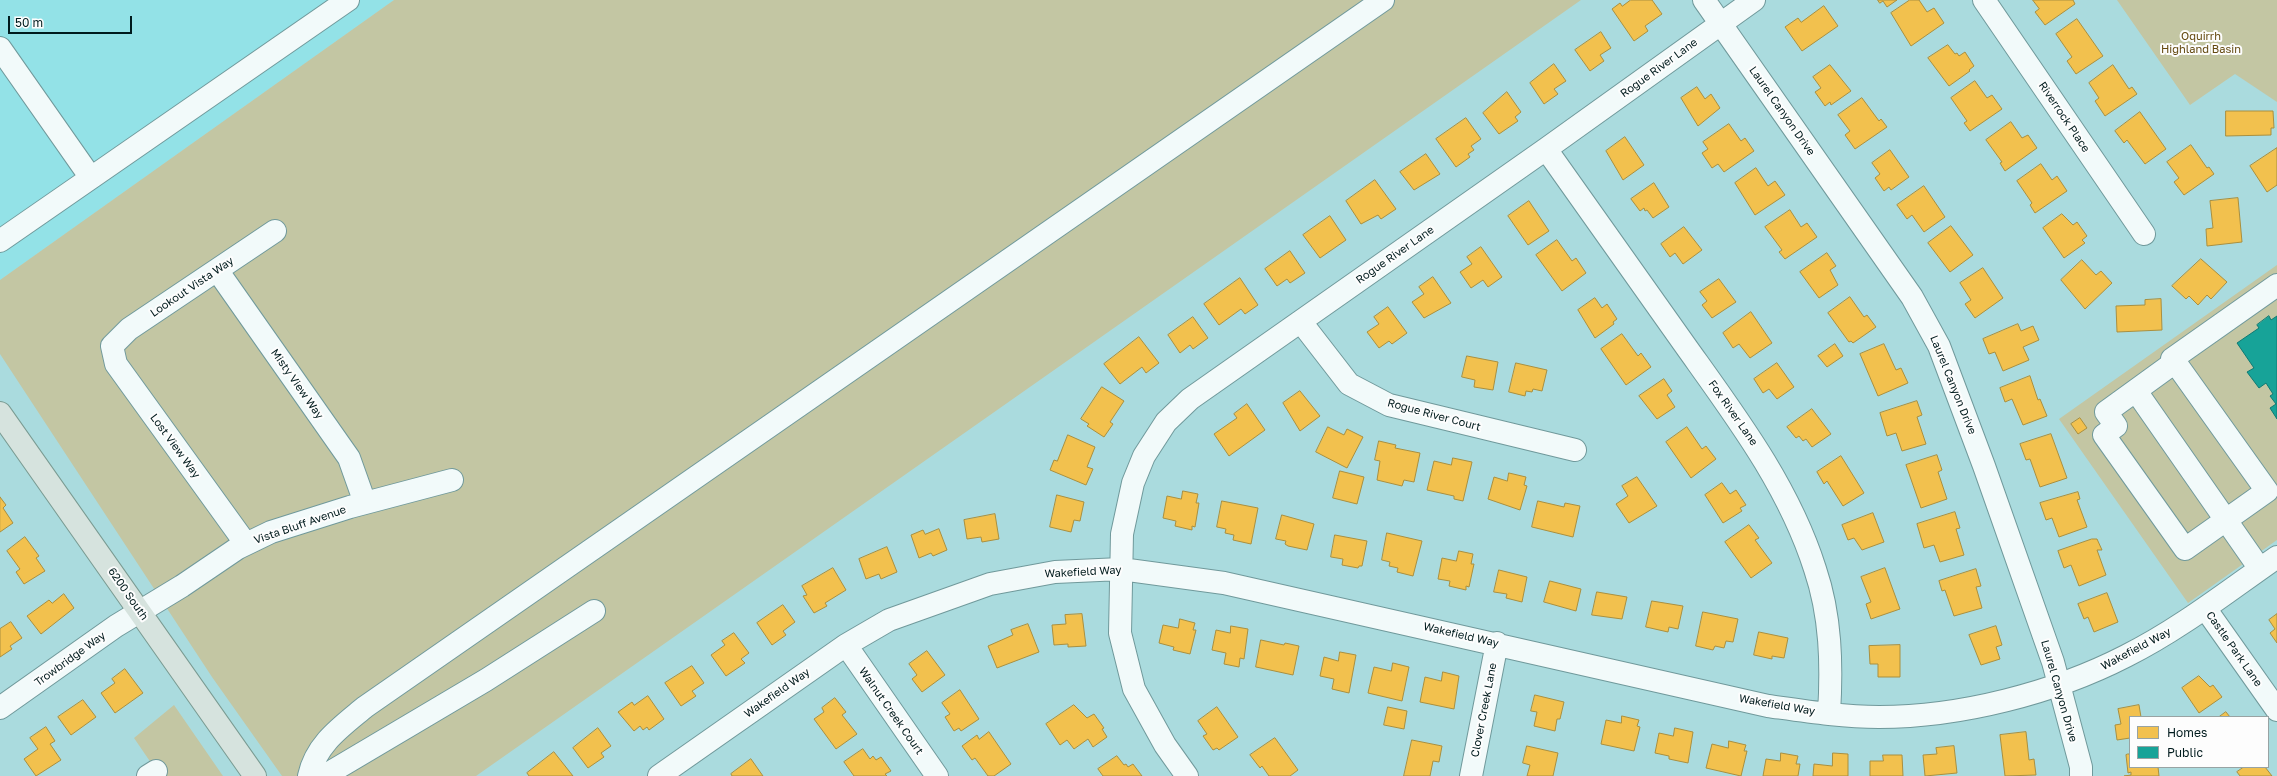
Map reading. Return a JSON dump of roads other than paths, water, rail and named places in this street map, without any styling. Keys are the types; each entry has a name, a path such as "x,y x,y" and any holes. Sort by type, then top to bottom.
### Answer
{"main road":[{"name":"6200 South","path":"0,413 255,776"}],"street":[{"path":"0,241 348,0"},
{"path":"309,776 312,763 325,740 365,707 1383,0"},
{"name":"Laurel Canyon Drive","path":"1704,0 1912,297 1939,346 1987,473 2060,684 2081,776"},
{"name":"Rogue River Lane","path":"1187,776 1165,745 1134,689 1120,633 1122,534 1133,483 1144,456 1166,422 1190,399 1546,149 1754,0"},
{"name":"Riverrock Place","path":"1984,0 2144,234"},
{"path":"0,48 91,178"},
{"name":"Fox River Lane","path":"1546,149 1753,440 1788,501 1816,570 1826,618 1832,665 1829,714"},
{"name":"Lookout Vista Way","path":"112,346 129,330 275,232"},
{"name":"Misty View Way","path":"218,270 349,458 365,503"},
{"path":"2175,362 2106,412 2116,426 2104,435 2185,549 2267,490 2175,362 2172,359 2277,285"},
{"name":"Rogue River Court","path":"1301,322 1349,384 1389,405 1575,450"},
{"name":"Lost View Way","path":"112,346 116,364 246,544"},
{"path":"2136,391 2226,520 2268,563"},
{"name":"Vista Bluff Avenue","path":"141,612 246,544 271,532 365,503 452,480"},
{"name":"Wakefield Way","path":"670,773 846,645 889,620 990,584 1054,572 1121,569 1224,583 1497,643 1768,706 1829,714 1879,717 1958,711 2060,684 2106,666 2128,655 2205,608 2268,563"},
{"name":"Castle Park Lane","path":"2205,608 2277,710"},
{"path":"324,776 486,680 594,611"},
{"name":"Trowbridge Way","path":"0,708 116,626 141,612"},
{"name":"Clover Creek Lane","path":"1471,776 1497,643"},
{"name":"Walnut Creek Court","path":"846,645 937,776"}],"park label":[{"name":"Oquirrh Highland Basin","path":"2201,43"}]}
